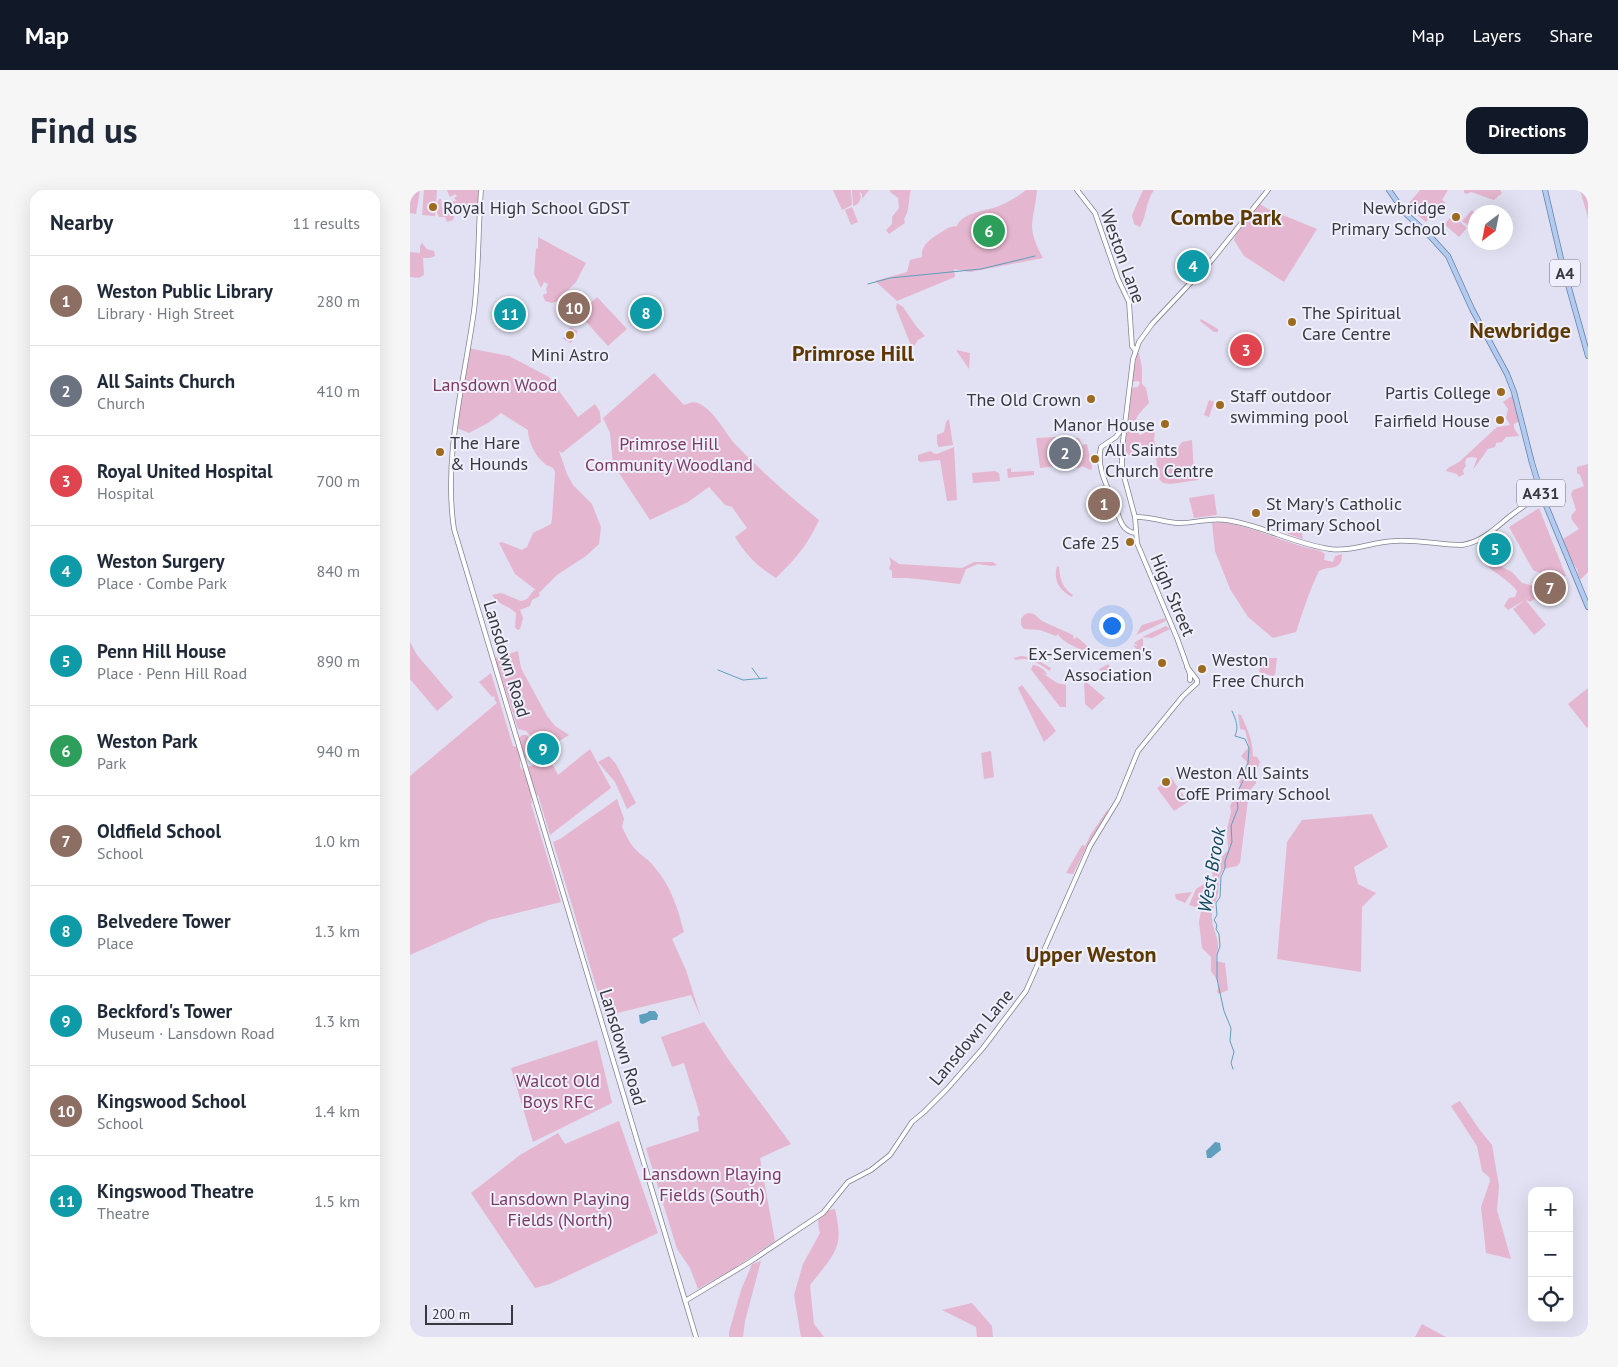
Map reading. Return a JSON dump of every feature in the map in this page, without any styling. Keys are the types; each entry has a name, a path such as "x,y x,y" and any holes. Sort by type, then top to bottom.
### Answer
{"main road":[{"name":"A431","path":"1389,190 1405,213 1448,256 1472,309 1507,374 1514,392 1542,496 1588,607"},
{"name":"A4","path":"1545,190 1562,263 1588,356"}],"street":[{"name":"Lansdown Road","path":"481,190 475,304 458,401 450,477 454,532 696,1337"},
{"name":"Weston Lane","path":"1077,190 1099,221 1118,279 1129,302 1132,346 1136,350 1133,359 1122,442 1122,469 1135,517 1135,533"},
{"path":"1136,350 1142,337 1152,324 1212,260 1268,190"},
{"path":"1113,439 1125,423"},
{"path":"1113,439 1119,439 1122,442"},
{"name":"High Street","path":"1113,439 1102,445 1100,452 1104,483 1121,523 1128,531 1135,533 1138,546 1177,638 1190,681"},
{"path":"1135,517 1176,523 1215,519 1226,520 1333,549 1351,549 1394,541 1462,545 1471,544 1483,538 1515,512 1542,496"},
{"name":"High Street","path":"1187,667 1195,678"},
{"path":"1195,678 1197,682 1192,685 1190,681 1195,678"},
{"name":"Lansdown Lane","path":"1183,696 1190,681"},
{"name":"Lansdown Lane","path":"685,1301 748,1263 826,1211 848,1182 876,1167 890,1155 912,1122 947,1089 986,1045 1026,991 1090,846 1118,802 1138,752 1194,685"},
{"name":"Lansdown Lane","path":"683,1296 702,1290"}],"green space":[{"path":"410,190 420,190 416,214 410,213"},
{"path":"424,190 437,190 436,204 441,199 442,208 448,201 457,201 454,198 457,196 455,194 450,197 447,190 479,190 478,210 474,212 462,206 459,207 453,220 447,222 445,217 439,217 436,210 435,216 422,215"},
{"path":"833,190 851,190 852,205 842,210"},
{"path":"852,190 869,190 862,199 862,194 859,191 860,200 854,206"},
{"path":"890,190 911,190 904,219 905,223 889,234 886,230 892,224 892,217 899,208 898,198"},
{"path":"1026,190 1037,190 1032,231 1043,258 970,272 954,269 955,277 897,301 875,281 907,272 910,260 922,257 926,244 933,237 950,227 957,226 960,221 969,215 994,208"},
{"path":"1143,190 1154,190 1140,227 1134,224 1132,215"},
{"path":"1420,190 1448,190 1442,200 1446,203 1440,205 1426,222 1414,212 1410,214 1404,209"},
{"path":"1464,190 1500,190 1502,193 1494,200 1471,192 1464,193"},
{"path":"1580,190 1588,190 1588,218"},
{"path":"1260,204 1317,229 1284,282 1244,256 1234,240 1235,236"},
{"path":"852,207 858,222 851,225 845,210"},
{"path":"1468,214 1468,225 1462,221"},
{"path":"1453,215 1467,228 1459,237 1444,224"},
{"path":"538,237 586,263 576,282 557,301 552,303 545,301 543,295 547,293 548,284 544,282 541,288 534,274"},
{"path":"422,243 427,249 434,251 435,256 423,258 424,275 419,278 410,277 410,252 420,253"},
{"path":"597,297 627,329 608,346 579,314"},
{"path":"897,303 903,307 925,336 918,340 914,346 910,343 896,308"},
{"path":"1201,319 1218,329 1218,332 1214,332 1200,321"},
{"name":"Mini Astro","path":"570,327 578,331 571,343 563,339"},
{"name":"Lansdown Wood","path":"468,348 509,356 549,377 578,417 595,404 600,412 601,422 562,453 559,451 573,485 592,504 601,527 599,544 586,556 557,575 539,593 540,596 532,600 530,606 520,610 523,618 518,630 515,628 516,613 497,601 492,595 501,593 521,601 527,599 536,590 515,574 499,543 502,542 522,550 527,547 533,533 551,524 555,473 554,469 545,464 535,452 529,439 528,430 501,413 488,423 469,433 457,428"},
{"path":"956,350 970,353 969,369"},
{"path":"1137,353 1139,353 1142,368 1142,384 1146,388 1149,403 1137,417 1137,430 1140,435 1146,432 1154,432 1155,444 1166,449 1177,449 1182,442 1192,440 1194,473 1199,478 1198,480 1171,484 1163,483 1158,478 1156,457 1150,455 1151,447 1142,446 1134,455 1124,455 1132,388 1138,387 1140,382 1132,382"},
{"name":"Primrose Hill Community Woodland","path":"654,373 684,405 696,402 709,410 744,453 775,483 819,520 801,551 776,578 758,565 744,550 735,537 747,528 732,507 725,505 709,487 688,502 650,520 613,464 610,433 603,418"},
{"path":"1513,395 1520,421 1514,424 1514,428 1519,436 1506,437 1502,442 1496,443 1495,447 1488,449 1473,470 1477,458 1467,458 1466,466 1463,470 1464,474 1459,477 1457,474 1446,471 1459,462 1497,427 1510,425 1506,418 1508,409 1503,402"},
{"path":"1209,400 1214,402 1209,417 1204,415"},
{"path":"949,419 953,445 939,448 937,435 944,432 946,422"},
{"path":"1036,438 1079,438 1082,445 1087,444 1091,470 1082,466 1079,468 1058,466 1040,468"},
{"path":"954,447 957,500 947,501 940,460 920,462 918,455 930,451 937,454"},
{"path":"1588,464 1588,572 1581,579 1571,561 1563,539 1579,529 1571,516 1576,510 1571,494 1573,490 1584,486 1580,475 1577,473 1577,467"},
{"path":"1011,468 1011,472 1034,471 1034,475 1008,478 1007,469"},
{"path":"995,471 999,473 1000,481 973,483 972,473"},
{"path":"1214,494 1217,515 1194,518 1189,498"},
{"path":"1539,508 1566,576 1557,578 1558,581 1540,590 1538,597 1530,602 1525,599 1546,625 1534,635 1513,609 1525,600 1508,610 1504,606 1509,598 1515,597 1517,591 1484,563 1478,555 1481,551 1485,558 1512,572 1522,583 1539,587 1546,582 1542,574 1533,570 1509,527"},
{"path":"1212,523 1234,524 1321,551 1325,554 1324,560 1333,562 1335,556 1342,554 1340,563 1337,566 1319,571 1296,632 1273,638 1248,617 1230,589 1215,551"},
{"path":"1301,527 1303,539 1286,532 1287,529"},
{"path":"889,557 899,564 962,568 974,562 993,562 997,565 978,564 966,569 960,584 892,578 892,571 889,569 891,563"},
{"path":"1057,566 1059,567 1062,583 1073,595 1072,597 1060,588 1058,584 1056,576"},
{"path":"1028,613 1034,614 1042,621 1073,635 1074,639 1077,637 1095,653 1074,646 1058,634 1056,636 1040,630 1024,629 1021,625 1021,619"},
{"path":"1165,618 1166,621 1136,635 1142,625"},
{"path":"1166,626 1170,629 1152,638 1142,637"},
{"path":"1142,638 1143,657 1133,645 1138,646 1134,643"},
{"path":"410,642 417,655 453,697 437,711 410,679"},
{"path":"518,651 521,668 547,716 555,726 569,735 548,748 540,739 536,741 526,731 518,729 495,658"},
{"path":"1022,656 1034,658 1051,668 1050,671 1030,660 1016,660 1013,658"},
{"path":"1263,658 1277,658 1275,675 1259,672"},
{"path":"1108,664 1121,684 1107,677 1099,669"},
{"path":"1033,665 1042,668 1047,675 1041,672 1057,683 1066,685 1066,707 1060,707 1031,669"},
{"path":"491,673 513,746 517,747 520,745 519,738 522,735 527,735 536,749 528,757 520,761 522,770 527,766 532,766 542,754 554,767 558,775 590,749 611,788 550,835 538,795 531,798 531,804 561,902 489,920 410,955 410,776 497,703 494,696 492,697 479,682"},
{"path":"1084,680 1105,698 1092,710 1085,704"},
{"path":"1022,685 1056,731 1044,742 1018,688"},
{"path":"1588,688 1588,727 1587,728 1568,704"},
{"path":"1238,714 1241,715 1249,735 1253,756 1257,757 1260,762 1256,773 1256,783 1249,792 1240,863 1237,866 1222,869 1212,912 1218,942 1216,961 1225,963 1228,990 1219,994 1217,992 1219,983 1211,971 1211,957 1202,948 1199,922 1201,911 1189,905 1196,889 1213,878 1212,870 1219,867 1222,857 1228,850 1227,829 1231,812 1230,806 1235,792 1240,785 1239,780 1245,774 1247,762 1241,756 1249,747 1245,730 1240,729"},
{"path":"991,751 994,777 984,779 981,753"},
{"path":"609,756 616,764 636,803 627,809 615,782 598,762"},
{"path":"1171,777 1188,802 1174,811 1157,788"},
{"path":"617,799 624,819 622,827 628,839 636,850 658,871 668,887 675,904 684,932 672,939 686,970 701,1018 691,995 605,1016 553,842"},
{"path":"1108,809 1073,874 1066,873 1082,845 1085,846"},
{"path":"1372,814 1388,847 1354,867 1358,884 1376,893 1362,907 1361,972 1277,959 1287,842 1302,820"},
{"path":"1192,892 1185,903 1176,899 1175,894"},
{"name":"Lansdown Playing Fields (South)","path":"704,1022 728,1059 791,1144 760,1158 775,1241 733,1269 698,1289 690,1268 677,1249 646,1148 699,1131 697,1117 700,1115 684,1063 672,1067 661,1037"},
{"name":"Walcot Old Boys RFC","path":"597,1040 612,1103 533,1142 511,1068"},
{"path":"1460,1101 1492,1145 1499,1186 1497,1210 1511,1259 1486,1253 1481,1207 1490,1181 1489,1177 1482,1171 1477,1146 1451,1106"},
{"name":"Lansdown Playing Fields (North)","path":"619,1121 658,1233 550,1284 535,1288 471,1193 520,1155 558,1133 565,1144"},
{"path":"835,1209 839,1233 837,1247 827,1264 810,1285 814,1324 824,1337 801,1337 794,1295 803,1264 820,1233 818,1224 820,1216 829,1210"},
{"path":"761,1261 745,1321 743,1337 729,1337 741,1290 752,1264"},
{"path":"972,1303 992,1326 993,1337 977,1337 976,1327 942,1310"},
{"path":"1422,1324 1446,1337 1415,1337"}],"water":[{"path":"655,1011 658,1015 657,1020 651,1020 643,1024 640,1023 639,1015"},
{"path":"1215,1142 1220,1143 1221,1150 1211,1158 1207,1158 1206,1151"}],"waterway":[{"path":"868,284 890,278 981,269 1035,256"},
{"path":"752,668 760,679"},
{"path":"718,670 743,680 767,678"},
{"name":"West Brook","path":"1232,711 1237,727 1235,736 1245,739 1249,748 1248,763 1246,775 1236,793 1238,808 1231,826 1232,842 1221,877 1220,897 1216,903 1217,915 1214,920 1217,925 1216,929 1219,934 1220,946 1217,955 1217,979 1224,1011 1231,1028 1230,1041 1234,1052 1231,1063 1233,1069"}],"place":[{"name":"Royal High School GDST","path":"433,207"},
{"name":"Newbridge Primary School","path":"1456,217"},
{"name":"Weston Park","path":"989,231"},
{"name":"Weston Surgery","path":"1193,266"},
{"name":"Kingswood School","path":"574,308"},
{"name":"Belvedere Tower","path":"646,313"},
{"name":"Kingswood Theatre","path":"510,314"},
{"name":"The Spiritual Care Centre","path":"1292,322"},
{"name":"Mini Astro","path":"570,335"},
{"name":"Royal United Hospital","path":"1246,350"},
{"name":"Partis College","path":"1501,392"},
{"name":"The Old Crown","path":"1091,399"},
{"name":"Staff outdoor swimming pool","path":"1220,405"},
{"name":"Fairfield House","path":"1500,420"},
{"name":"Manor House","path":"1165,424"},
{"name":"The Hare & Hounds","path":"440,452"},
{"name":"All Saints Church","path":"1065,453"},
{"name":"All Saints Church Centre","path":"1095,459"},
{"name":"Weston Public Library","path":"1104,504"},
{"name":"St Mary's Catholic Primary School","path":"1256,513"},
{"name":"Cafe 25","path":"1130,542"},
{"name":"Penn Hill House","path":"1495,549"},
{"name":"Oldfield School","path":"1550,588"},
{"name":"Ex-Servicemen's Association","path":"1162,663"},
{"name":"Weston Free Church","path":"1202,669"},
{"name":"Beckford's Tower","path":"543,749"},
{"name":"Weston All Saints CofE Primary School","path":"1166,782"}],"district":[{"name":"Combe Park","path":"1226,217"},
{"name":"Newbridge","path":"1520,330"},
{"name":"Primrose Hill","path":"853,353"},
{"name":"Upper Weston","path":"1091,954"}]}
